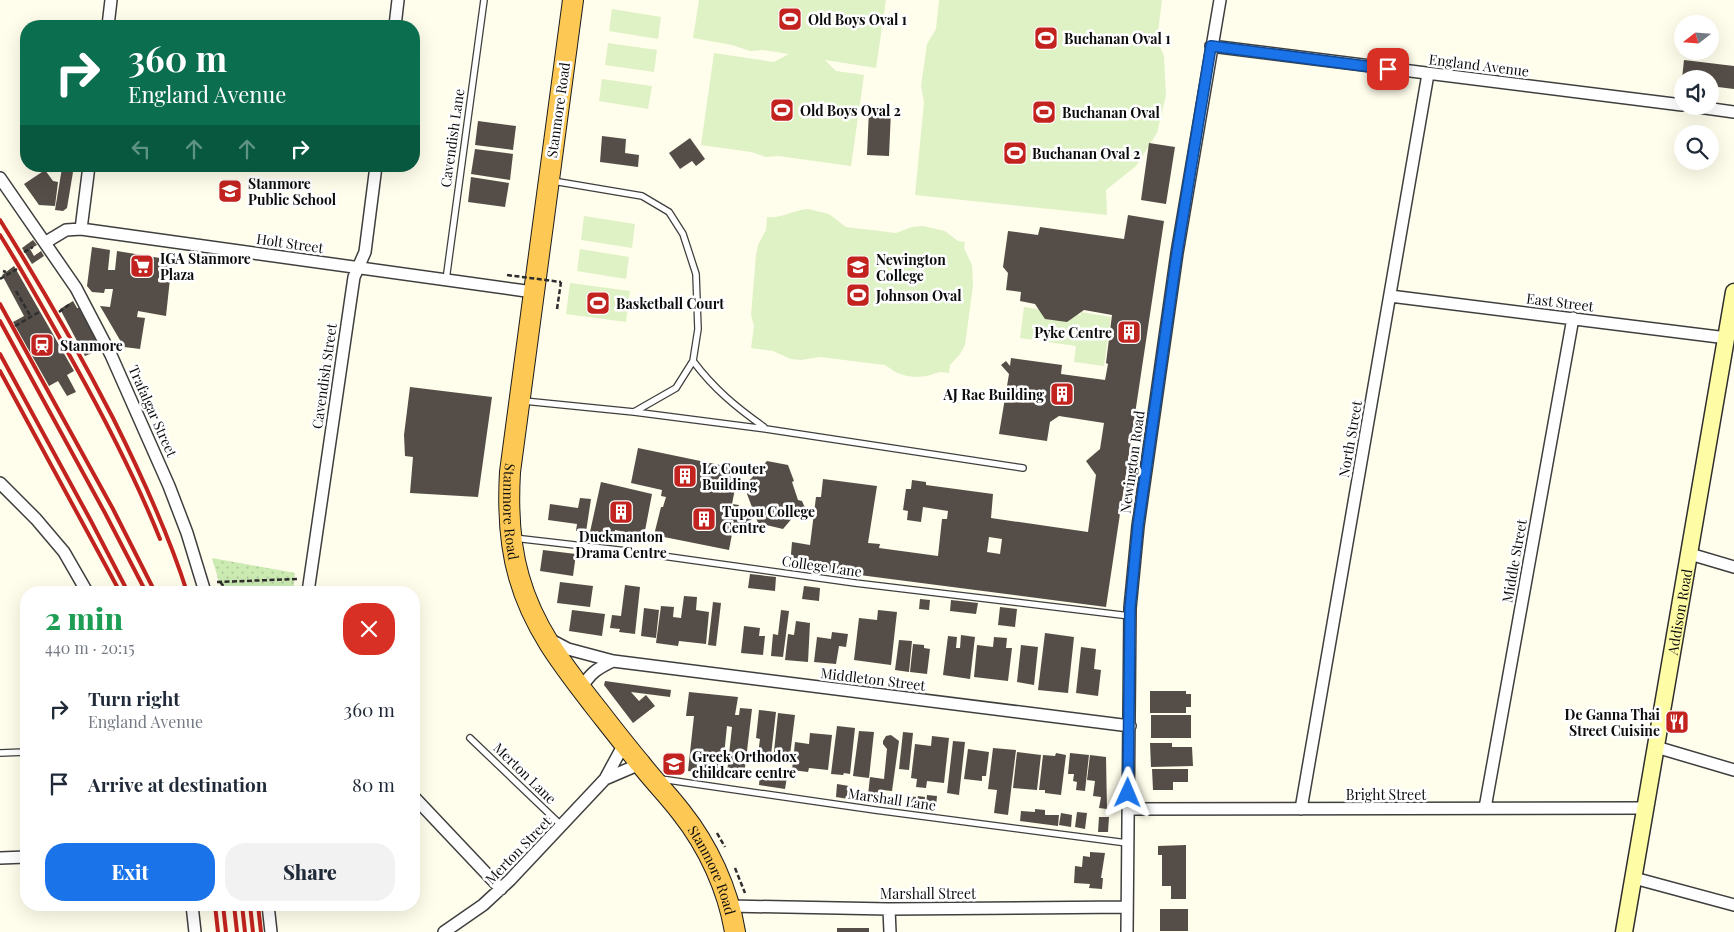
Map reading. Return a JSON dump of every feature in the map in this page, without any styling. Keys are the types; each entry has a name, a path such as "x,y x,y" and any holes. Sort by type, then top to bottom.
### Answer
{"highway":[{"name":"Stanmore Road","path":"573,0 510,472 509,517 520,538 518,576 535,620 553,652 624,744 682,813 700,840 714,867 729,906 735,932"}],"main road":[{"name":"Addison Road","path":"1624,932 1734,292"}],"street":[{"path":"109,20 111,0"},
{"path":"396,20 398,0"},
{"name":"Newington Road","path":"1127,932 1130,616 1138,526 1177,253 1220,0"},
{"name":"England Avenue","path":"1211,46 1674,104"},
{"name":"North Street","path":"1301,809 1428,74"},
{"path":"1719,110 1734,112"},
{"path":"81,229 88,172"},
{"name":"Cavendish Street","path":"309,586 354,277 365,252 375,172"},
{"name":"Trafalgar Street","path":"0,178 46,242 81,296 130,396 169,486 203,586"},
{"name":"Holt Street","path":"46,242 66,230 81,229 533,292"},
{"name":"East Street","path":"1390,296 1727,338"},
{"name":"Middle Street","path":"1485,808 1573,318"},
{"path":"0,483 36,518 64,552 84,586"},
{"path":"1690,554 1734,567"},
{"name":"Middleton Street","path":"544,637 568,649 613,661 1130,726"},
{"path":"581,688 596,669 613,661"},
{"name":"Merton Street","path":"444,932 483,905 502,889 605,779 624,744"},
{"path":"1656,747 1734,770"},
{"name":"Merton Street","path":"605,779 647,771"},
{"path":"420,803 502,889"},
{"name":"Bright Street","path":"1128,810 1645,808"},
{"path":"0,858 20,857"},
{"path":"1634,878 1734,905"},
{"name":"Marshall Street","path":"729,906 889,909 1127,906"},
{"path":"889,909 890,932"},
{"path":"193,911 195,932"},
{"path":"269,911 271,932"}],"lane":[{"name":"Cavendish Lane","path":"446,280 484,0"},
{"path":"548,180 642,196 669,212 683,234 696,274 698,329 693,361 676,388 634,412"},
{"path":"693,361 708,382 736,408 766,429"},
{"path":"519,401 634,412 766,429 1023,468"},
{"name":"College Lane","path":"520,538 855,584 1130,616"},
{"name":"Merton Lane","path":"470,738 562,826"},
{"path":"0,753 20,752"},
{"name":"Marshall Lane","path":"647,771 876,810 1127,843"}],"path":[{"path":"24,252 32,246 35,250"},
{"path":"0,279 5,274 17,269"},
{"path":"507,274 561,282 557,309"},
{"path":"16,291 31,318"},
{"path":"59,312 71,305 66,298"},
{"path":"15,326 41,311"},
{"path":"222,586 218,582 298,579"}],"green space":[{"path":"699,0 886,0 876,68 825,60 836,71 864,75 851,166 778,156 766,157 751,152 701,145 714,53 774,62 789,54 763,50 750,51 732,45 693,38"},
{"name":"Buchanan Oval","path":"939,0 1162,0 1157,40 1164,56 1166,95 1157,133 1136,166 1106,190 1107,215 915,195 924,102 921,86 927,44 936,29"},
{"path":"612,9 661,17 658,39 609,31"},
{"path":"608,43 657,50 654,72 605,65"},
{"path":"602,79 652,86 648,109 599,101"},
{"name":"Johnson Oval","path":"808,209 829,214 846,227 896,233 912,227 923,226 945,231 958,241 965,242 964,248 972,265 973,286 965,345 950,365 949,373 940,372 917,377 907,376 897,373 885,365 820,357 801,360 791,359 773,351 751,348 754,326 751,315 756,255 758,245 766,230 767,217 777,217"},
{"path":"584,216 635,224 632,248 581,240"},
{"path":"580,249 629,257 626,279 577,271"},
{"name":"Basketball Court","path":"570,283 630,291 626,322 566,314"},
{"path":"1024,307 1081,315 1081,312 1111,317 1104,366 1074,362 1076,346 1020,338"},
{"path":"212,558 295,573 294,586 220,586"}],"building":[{"path":"1684,60 1734,66 1734,89 1719,87 1719,70 1683,70"},
{"path":"869,110 891,111 889,156 867,155"},
{"path":"478,121 516,126 513,150 475,145"},
{"path":"602,136 626,139 625,153 639,155 638,167 600,162"},
{"path":"690,138 705,159 696,166 692,161 680,169 669,153"},
{"path":"1149,143 1175,147 1166,204 1141,200"},
{"path":"475,149 513,154 510,180 471,174"},
{"path":"42,172 46,172 53,181 58,182 55,206 39,205 24,184"},
{"path":"61,172 73,172 67,208 63,211 55,210"},
{"path":"471,177 509,183 505,207 468,202"},
{"path":"1128,215 1164,221 1106,607 790,566 792,542 810,545 816,497 821,497 823,479 877,486 868,543 880,544 879,548 938,556 942,519 947,519 948,511 923,507 921,522 907,520 908,511 903,510 906,489 911,489 912,480 926,482 926,485 993,494 991,518 1088,532 1096,475 1086,461 1100,449 1104,423 1059,416 1050,422 1047,441 999,434 1009,374 1001,365 1006,361 1010,366 1011,358 1062,365 1061,374 1105,380 1112,315 1084,310 1067,322 1045,319 1035,304 1020,301 1021,292 1006,290 1008,273 1003,267 1008,231 1038,235 1040,227 1124,239","holes":["989,537 1002,539 1000,554 987,552"]},
{"path":"33,240 37,245 30,249 34,256 41,251 44,256 32,264 22,248"},
{"path":"92,247 110,250 108,270 115,270 117,251 172,260 166,316 138,311 137,317 145,318 140,349 124,347 100,306 110,307 113,289 105,289 104,293 92,292 87,286"},
{"path":"14,266 74,371 67,375 76,392 67,396 58,381 49,386 13,322 24,316 2,275"},
{"path":"73,301 77,308 79,308 102,349 85,356 60,309"},
{"path":"410,387 492,397 478,497 410,493 413,457 405,456 404,435"},
{"path":"638,448 739,469 732,504 739,505 738,508 746,509 749,512 754,527 732,534 729,550 654,535 661,507 663,507 666,497 661,496 662,490 631,483"},
{"path":"767,461 788,465 798,500 802,501 806,510 799,517 794,516 783,529 758,523 747,494 752,487 748,482"},
{"name":"Duckmanton Drama Centre","path":"601,482 652,494 644,536 615,530 614,537 590,532"},
{"path":"580,498 591,499 586,532 576,531 577,524 548,520 550,504 578,508"},
{"path":"543,550 576,554 573,576 540,571"},
{"path":"750,574 776,577 775,591 748,588"},
{"path":"560,582 593,586 590,607 557,603"},
{"path":"625,585 640,587 635,634 619,632 620,629 610,628 612,615 621,616"},
{"path":"804,586 820,588 819,601 802,599"},
{"path":"684,596 697,597 696,610 709,612 706,644 679,641 678,646 656,643 661,606 674,607 673,617 681,618"},
{"path":"920,599 930,600 929,610 919,609"},
{"path":"951,600 978,603 976,614 950,611"},
{"path":"713,602 721,603 716,646 708,645"},
{"path":"1000,607 1017,609 1015,627 998,625"},
{"path":"644,608 659,610 656,638 641,636"},
{"path":"572,610 605,614 602,636 569,631"},
{"path":"781,610 789,611 783,657 771,656 773,634 778,635"},
{"path":"878,610 897,612 891,665 854,660 859,618 877,620"},
{"path":"796,621 810,623 808,662 785,660 788,634 794,635"},
{"path":"744,626 760,628 759,636 765,636 763,655 741,653"},
{"path":"832,632 848,634 846,647 839,646 836,664 814,662 817,637 831,639"},
{"path":"1045,633 1074,637 1068,693 1038,690"},
{"path":"961,635 975,637 970,679 943,675 948,636 957,637 956,648 960,648"},
{"path":"994,637 1007,638 1006,648 1012,648 1008,681 974,677 977,645 993,647"},
{"path":"899,640 912,641 909,672 895,670"},
{"path":"913,644 924,645 924,648 930,649 927,674 910,672"},
{"path":"1021,645 1038,647 1034,685 1017,682"},
{"path":"1081,647 1096,649 1094,669 1101,670 1098,696 1076,693"},
{"path":"605,681 671,690 670,697 631,692 639,701 646,695 655,706 633,723 604,685"},
{"path":"1150,691 1186,691 1186,694 1191,694 1191,707 1186,707 1186,713 1150,713"},
{"path":"689,692 738,697 735,715 739,715 740,708 752,709 744,776 727,773 732,727 727,726 722,775 688,771 694,716 686,716"},
{"path":"759,710 776,712 771,755 758,754 760,739 756,738"},
{"path":"778,713 795,715 789,763 773,761"},
{"path":"1151,715 1191,715 1191,738 1151,738"},
{"path":"837,726 855,728 850,774 831,774"},
{"path":"859,731 874,732 869,778 853,776"},
{"path":"903,732 913,733 909,770 899,769"},
{"path":"810,733 832,735 828,770 809,768 808,772 792,770 795,742 809,744"},
{"path":"891,735 899,741 892,791 882,790 882,797 868,795 870,777 884,779 887,749 883,741 886,736"},
{"path":"932,736 949,738 944,783 927,781 926,788 916,787 917,779 911,778 915,744 931,746"},
{"path":"953,741 965,742 959,795 947,793"},
{"path":"1150,743 1172,743 1172,747 1192,747 1193,766 1151,767"},
{"path":"993,748 1016,750 1008,815 994,813 997,790 988,789"},
{"path":"968,749 989,752 986,776 982,776 982,781 964,779"},
{"path":"1017,752 1041,755 1037,790 1013,788"},
{"path":"1056,753 1066,755 1061,795 1045,793 1045,790 1039,790 1043,755 1055,756"},
{"path":"1070,753 1089,755 1085,791 1076,790 1077,782 1073,781 1074,774 1068,774"},
{"path":"1090,755 1106,757 1107,809 1099,808 1101,797 1093,796 1095,781 1087,780"},
{"path":"1152,769 1188,769 1188,782 1173,782 1173,790 1153,790"},
{"path":"760,774 787,777 785,789 759,785"},
{"path":"837,784 849,786 848,799 836,797"},
{"path":"927,795 937,796 936,806 926,805"},
{"path":"909,796 916,797 915,805 908,804"},
{"path":"918,796 925,797 924,807 916,806"},
{"path":"1035,809 1045,810 1045,815 1059,815 1058,826 1020,821 1021,811 1035,812"},
{"path":"1077,812 1087,813 1085,829 1075,827"},
{"path":"1061,813 1072,815 1071,827 1059,825"},
{"path":"1099,817 1109,817 1108,832 1098,832"},
{"path":"1186,845 1186,899 1171,899 1171,886 1162,886 1162,855 1158,855 1158,846"},
{"path":"1090,852 1105,853 1101,878 1103,878 1102,889 1089,888 1090,884 1074,883 1075,866 1082,867 1083,856 1090,857"},
{"path":"1160,909 1188,909 1188,931 1160,931"},
{"path":"837,928 869,928 869,932 837,932"}],"railway":[{"path":"0,220 30,268 113,418 153,504 185,586"},
{"path":"0,235 39,300 99,409 131,473 160,539"},
{"path":"0,304 113,509 152,586"},
{"path":"0,321 143,586"},
{"path":"0,354 125,586"},
{"path":"0,371 117,586"},
{"path":"216,911 218,932"},
{"path":"224,911 226,932"},
{"path":"235,911 237,932"},
{"path":"243,911 245,932"},
{"path":"251,911 253,932"},
{"path":"259,911 261,932"}],"place":[{"name":"Old Boys Oval 1","path":"790,19"},
{"name":"Buchanan Oval 1","path":"1046,38"},
{"name":"Old Boys Oval 2","path":"782,110"},
{"name":"Buchanan Oval","path":"1044,112"},
{"name":"Buchanan Oval 2","path":"1015,153"},
{"name":"Stanmore Public School","path":"230,191"},
{"name":"IGA Stanmore Plaza","path":"142,266"},
{"name":"Newington College","path":"858,267"},
{"name":"Johnson Oval","path":"858,295"},
{"name":"Basketball Court","path":"598,303"},
{"name":"Pyke Centre","path":"1129,332"},
{"name":"Stanmore","path":"42,345"},
{"name":"AJ Rae Building","path":"1062,394"},
{"name":"Le Couter Building","path":"685,476"},
{"name":"Duckmanton Drama Centre","path":"621,512"},
{"name":"Tupou College Centre","path":"704,519"},
{"name":"De Ganna Thai Street Cuisine","path":"1677,722"},
{"name":"Greek Orthodox childcare centre","path":"674,764"}],"route":[{"path":"1128,793 1130,608 1138,526 1177,253 1211,46 1388,69"}]}
